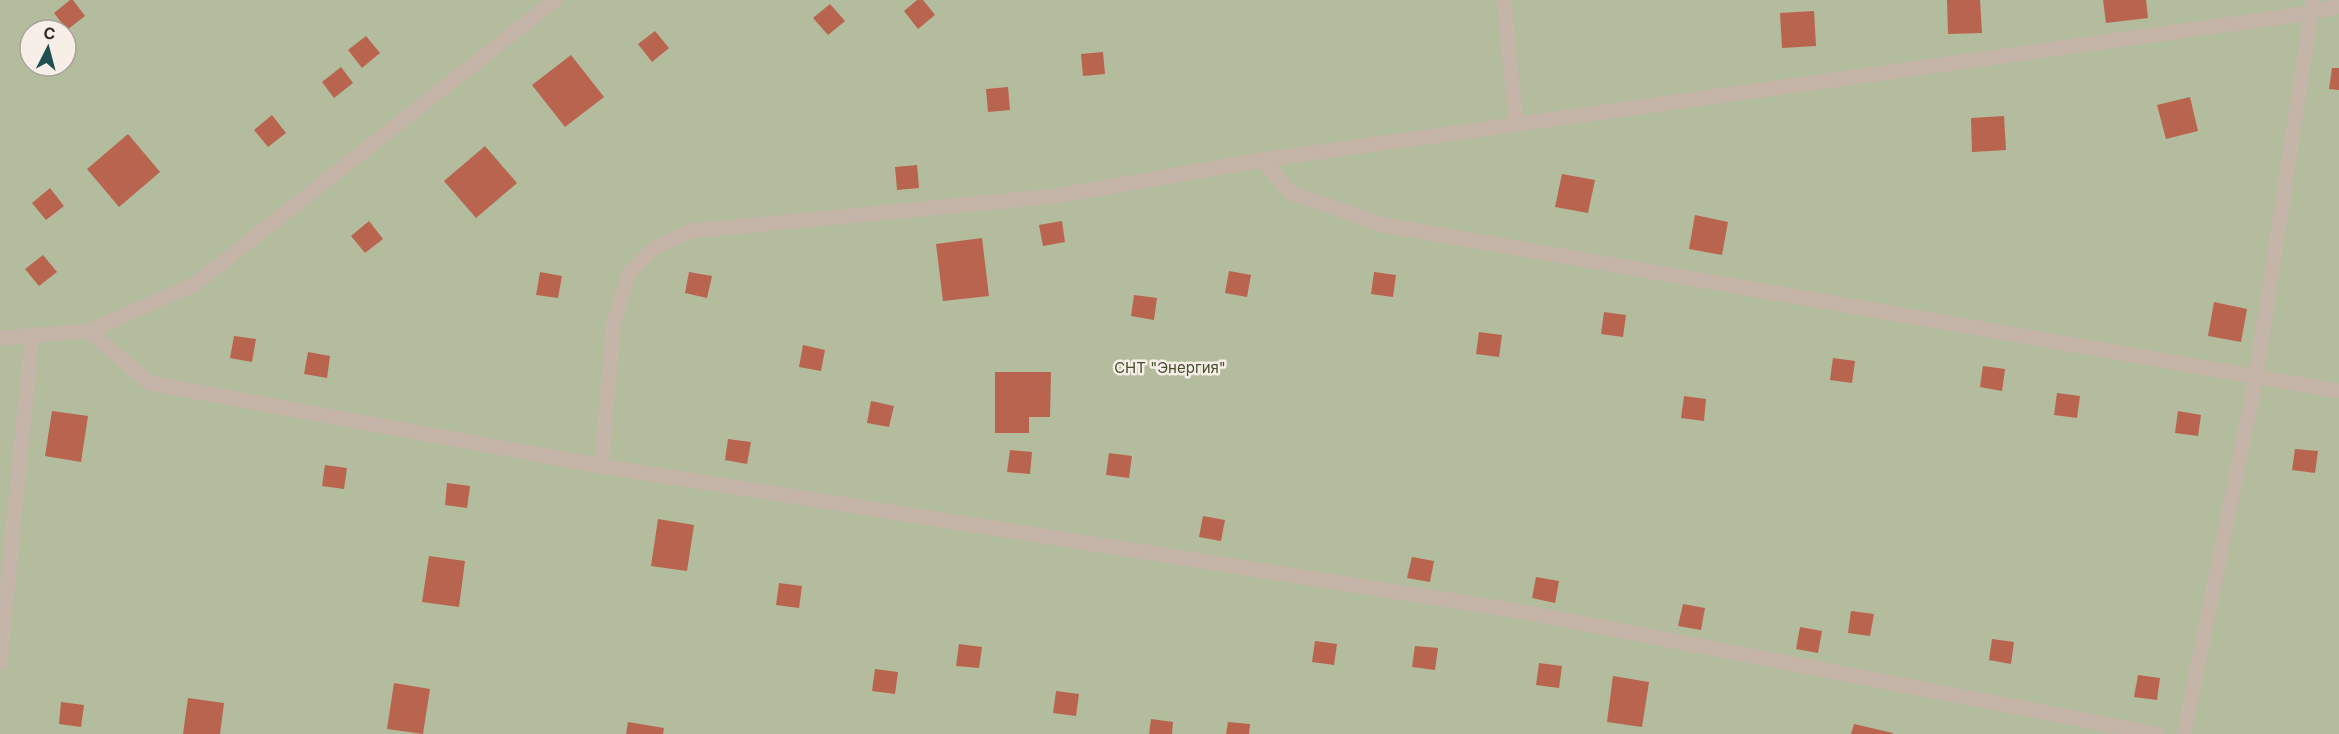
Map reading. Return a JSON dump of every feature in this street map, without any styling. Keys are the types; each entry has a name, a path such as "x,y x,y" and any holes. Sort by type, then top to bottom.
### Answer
{"lane":[{"path":"0,338 89,331 195,284 555,0"},
{"path":"1504,0 1516,123"},
{"path":"601,466 614,321 629,273 654,248 691,231 1056,196 1262,160 2312,7 2339,6"},
{"path":"2184,734 2256,377 2312,7"},
{"path":"1262,160 1291,193 1384,225 2339,391"},
{"path":"89,331 149,383 601,466 1518,611 2157,734"},
{"path":"0,663 32,336"}],"green space":[{"name":"СНТ \"Энергия\"","path":"0,0 2339,0 2339,734 0,734"}],"building":[{"path":"73,0 85,16 78,21 78,18 58,18 54,13"},
{"path":"917,0 923,0 935,15 918,29 904,11"},
{"path":"1947,0 1980,0 1982,33 1948,34"},
{"path":"2103,0 2146,0 2148,18 2106,23"},
{"path":"830,4 845,21 828,35 813,18"},
{"path":"1814,11 1816,46 1782,48 1780,13"},
{"path":"655,31 669,48 652,62 638,44"},
{"path":"366,36 380,53 362,68 348,50"},
{"path":"1103,52 1105,74 1083,76 1081,54"},
{"path":"571,55 604,97 565,127 532,85"},
{"path":"341,67 353,83 334,98 322,82"},
{"path":"2332,68 2339,68 2339,90 2329,89"},
{"path":"1008,87 1010,110 988,112 986,89"},
{"path":"2190,97 2198,131 2166,139 2157,105"},
{"path":"272,115 286,133 268,147 254,130"},
{"path":"2004,116 2006,150 1972,152 1971,118"},
{"path":"128,134 160,172 119,207 87,169"},
{"path":"485,146 517,183 476,218 444,181"},
{"path":"917,165 919,188 897,190 895,167"},
{"path":"1562,174 1595,180 1588,213 1555,207"},
{"path":"50,188 64,206 46,220 32,203"},
{"path":"1695,215 1728,222 1722,255 1689,249"},
{"path":"369,221 383,239 365,253 351,236"},
{"path":"1062,221 1065,242 1043,246 1039,225"},
{"path":"982,238 989,296 943,301 936,244"},
{"path":"43,255 57,272 39,286 25,269"},
{"path":"1229,271 1251,275 1247,297 1225,293"},
{"path":"540,272 562,276 558,298 536,295"},
{"path":"689,272 712,276 707,298 685,293"},
{"path":"1374,272 1396,275 1393,297 1371,294"},
{"path":"1134,295 1157,298 1154,320 1131,316"},
{"path":"2214,302 2247,309 2241,342 2208,336"},
{"path":"1604,312 1626,315 1623,337 1601,334"},
{"path":"1479,332 1502,335 1499,357 1476,354"},
{"path":"234,336 256,339 252,362 230,358"},
{"path":"803,345 825,350 821,371 799,367"},
{"path":"308,352 330,356 327,378 304,374"},
{"path":"1833,358 1855,361 1852,383 1830,380"},
{"path":"1983,366 2005,369 2002,391 1980,387"},
{"path":"995,372 1051,372 1050,417 1029,417 1029,433 995,433"},
{"path":"2057,393 2080,396 2077,418 2054,415"},
{"path":"1684,396 1706,399 1704,421 1681,418"},
{"path":"871,401 894,406 889,427 867,423"},
{"path":"52,411 88,416 81,462 45,456"},
{"path":"2178,411 2201,415 2198,436 2175,433"},
{"path":"728,439 751,442 747,464 725,460"},
{"path":"2295,449 2318,451 2315,473 2292,470"},
{"path":"1010,450 1032,452 1030,474 1007,472"},
{"path":"1109,453 1132,456 1129,478 1106,475"},
{"path":"325,465 347,468 344,489 322,486"},
{"path":"447,483 470,486 467,508 445,505"},
{"path":"1203,516 1225,520 1221,541 1199,537"},
{"path":"658,519 694,525 687,571 651,566"},
{"path":"429,556 465,561 459,607 422,602"},
{"path":"1412,557 1434,561 1430,582 1407,578"},
{"path":"1536,577 1559,581 1555,603 1532,598"},
{"path":"779,583 802,586 799,608 776,605"},
{"path":"1683,604 1705,608 1701,630 1678,626"},
{"path":"1851,611 1874,614 1870,636 1848,633"},
{"path":"1800,627 1822,631 1818,653 1796,649"},
{"path":"1992,639 2014,642 2011,664 1989,660"},
{"path":"1315,641 1337,644 1334,665 1312,662"},
{"path":"959,644 982,647 979,668 956,666"},
{"path":"1415,646 1438,648 1435,670 1412,667"},
{"path":"1539,663 1562,666 1559,688 1536,685"},
{"path":"875,669 898,672 895,694 872,691"},
{"path":"2138,675 2160,678 2157,700 2134,697"},
{"path":"1613,676 1649,682 1642,727 1607,722"},
{"path":"394,683 430,689 423,734 387,729"},
{"path":"1056,691 1079,694 1076,716 1053,713"},
{"path":"188,698 224,703 220,734 183,734"},
{"path":"61,702 84,705 81,727 59,724"},
{"path":"1151,719 1173,722 1172,734 1149,734"},
{"path":"628,722 664,728 663,734 626,734"},
{"path":"1228,722 1250,724 1249,734 1226,734"},
{"path":"1854,724 1893,733 1851,734"}]}
